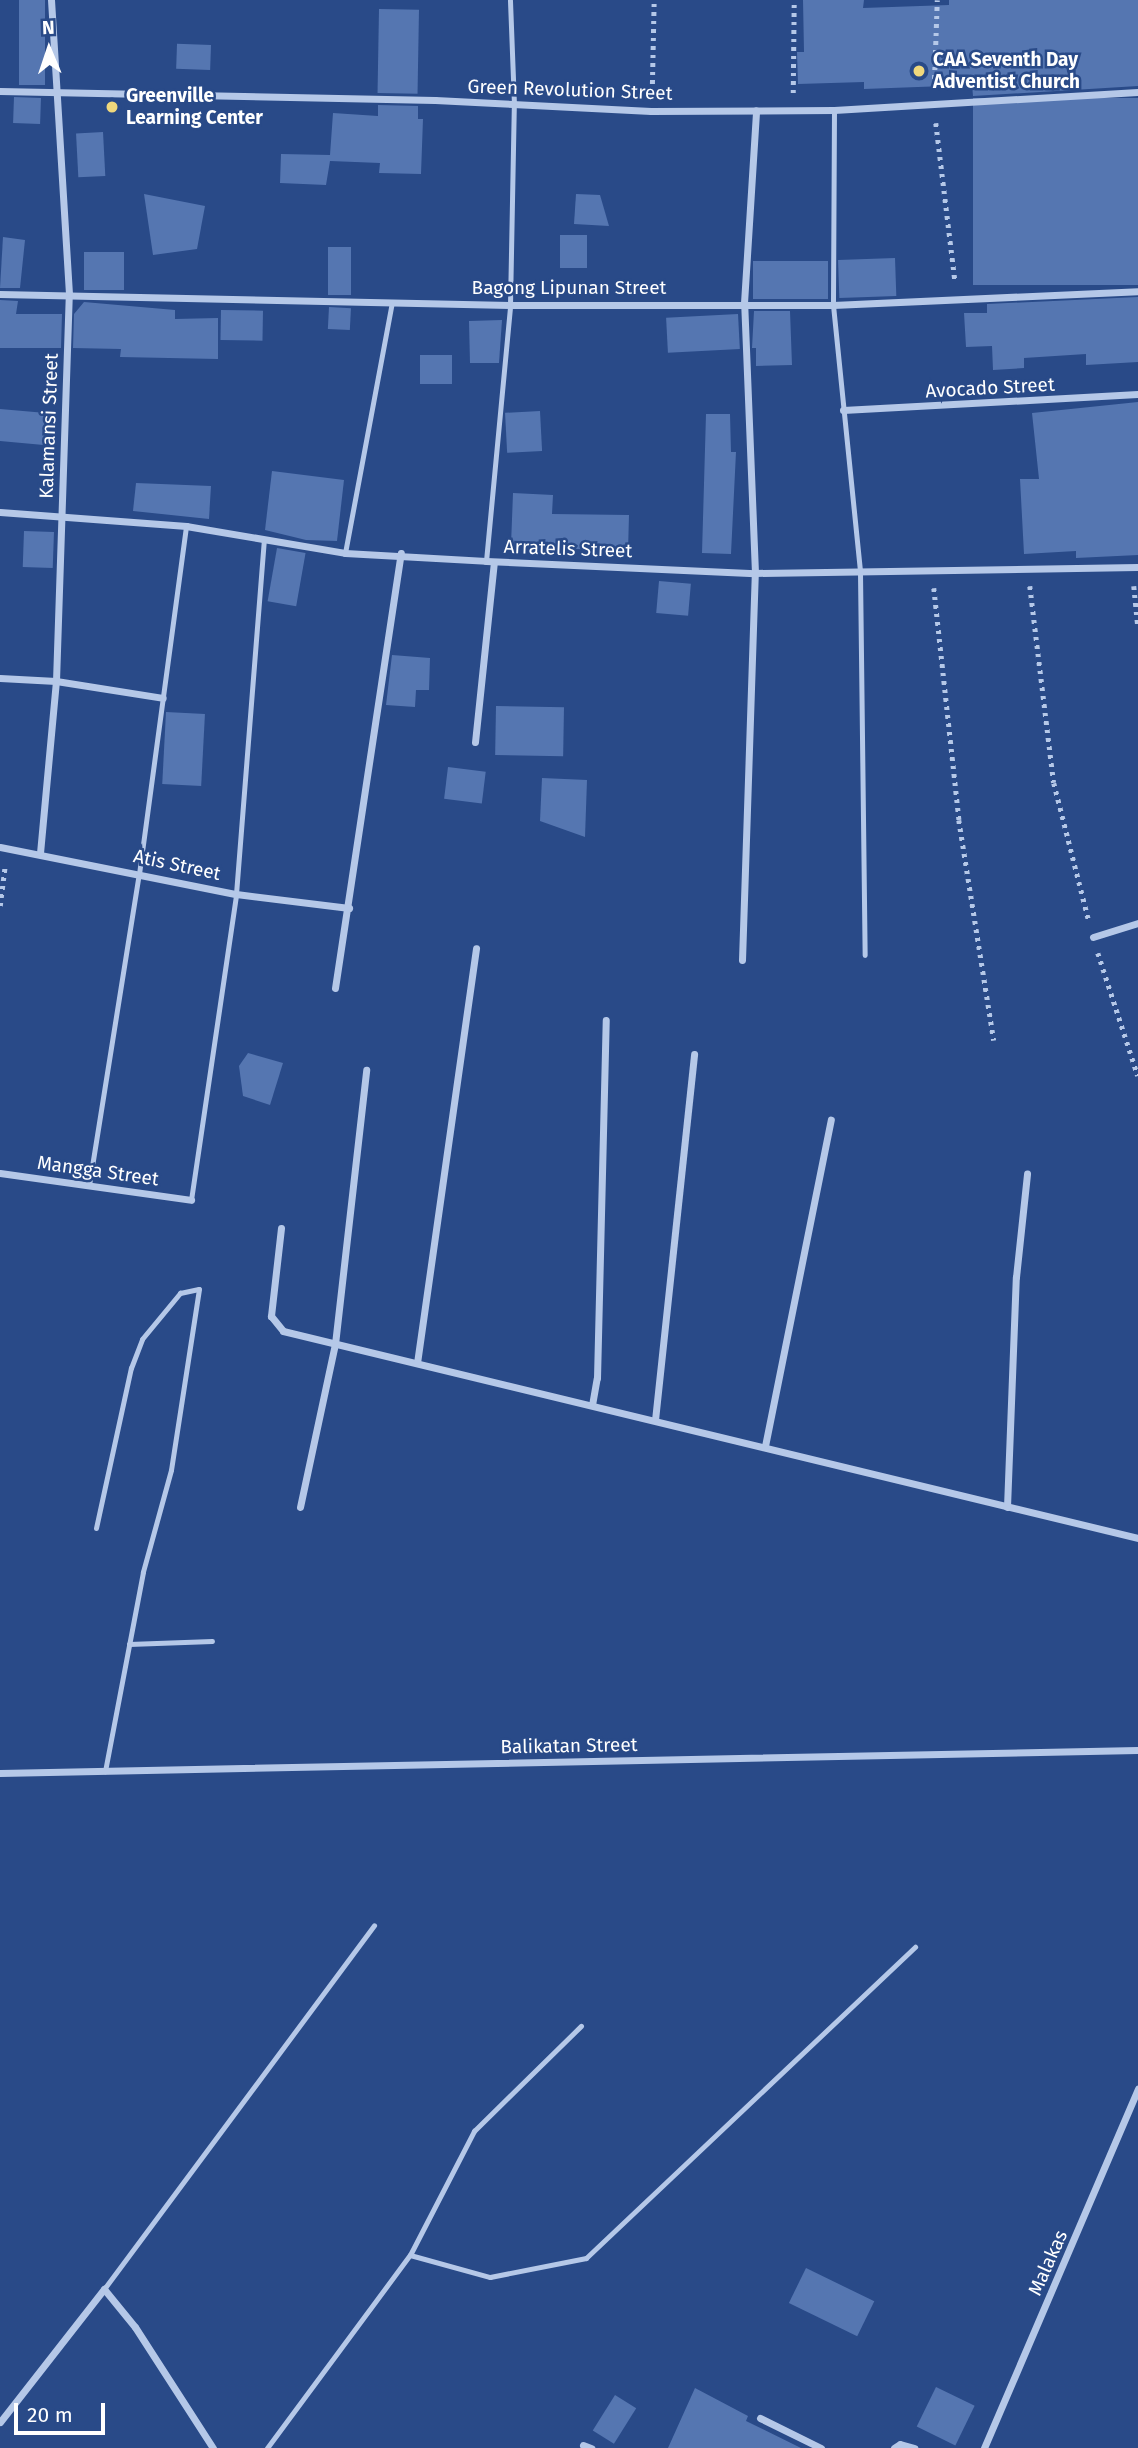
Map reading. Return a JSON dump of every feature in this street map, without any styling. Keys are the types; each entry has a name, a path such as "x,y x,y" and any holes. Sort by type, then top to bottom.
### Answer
{"street":[{"name":"Kalamansi Street","path":"40,853 56,681 69,294 51,0"},
{"name":"Green Revolution Street","path":"0,91 651,111 792,108 834,110 1138,92"},
{"path":"742,960 755,573 744,303 756,110"},
{"name":"Bagong Lipunan Street","path":"0,294 510,305 833,305 958,302 1138,291"},
{"name":"Avocado Street","path":"844,411 1138,394"},
{"name":"Arratelis Street","path":"0,512 62,513 186,526 345,553 401,553 490,561 755,573 1135,567"},
{"path":"335,988 401,553"},
{"path":"475,742 490,561"},
{"path":"0,678 56,681 163,698"},
{"name":"Atis Street","path":"4,847 236,894 349,908"},
{"path":"1093,937 1138,923"},
{"path":"416,1363 476,948"},
{"path":"592,1405 597,1378 606,1020"},
{"path":"655,1420 694,1054"},
{"path":"300,1507 335,1344 366,1070"},
{"path":"765,1446 831,1121"},
{"name":"Mangga Street","path":"0,1173 191,1200"},
{"path":"1007,1507 1016,1277 1027,1174"},
{"path":"281,1228 271,1316 283,1331 1138,1538"},
{"name":"Balikatan Street","path":"0,1773 1138,1750"},
{"name":"Malakas","path":"984,2448 1138,2090"},
{"path":"0,2422 104,2289 213,2448"},
{"path":"760,2418 821,2448"},
{"path":"894,2448 900,2444 914,2448"}],"lane":[{"path":"490,561 510,305 514,106 510,0"},
{"path":"834,110 833,305 860,573 865,956"},
{"path":"345,553 392,302"},
{"path":"89,1185 139,874 186,526"},
{"path":"191,1200 236,894 264,541"},
{"path":"96,1528 131,1368 142,1339 180,1293 200,1289 171,1470 129,1644 105,1771"},
{"path":"129,1644 212,1641"},
{"path":"104,2289 374,1925"},
{"path":"410,2256 491,2277 586,2259 915,1947"},
{"path":"267,2448 410,2256 474,2131 581,2026"}],"path":[{"path":"651,111 654,0"},
{"path":"792,108 794,0"},
{"path":"937,0 934,105 958,302"},
{"path":"1135,567 1138,627"},
{"path":"1028,568 1054,783 1093,937 1138,1076"},
{"path":"932,570 958,820 994,1040"},
{"path":"0,906 4,847"}],"building":[{"path":"19,0 45,0 45,85 19,85"},
{"path":"803,0 864,0 863,8 949,5 949,0 1138,0 1138,86 973,96 972,85 864,89 864,82 798,84 797,52 804,52"},
{"path":"379,9 419,10 418,94 378,93"},
{"path":"177,44 211,45 210,70 176,69"},
{"path":"14,97 41,98 40,124 13,123"},
{"path":"973,98 1138,98 1138,285 973,285"},
{"path":"378,105 418,106 418,119 423,119 421,174 379,173 380,163 330,161 326,185 280,183 281,154 330,155 333,113 378,116"},
{"path":"103,132 105,176 78,177 76,133"},
{"path":"144,194 205,206 197,249 153,255"},
{"path":"576,194 600,195 609,226 574,224"},
{"path":"560,235 587,235 587,268 560,268"},
{"path":"3,237 25,240 20,288 0,288"},
{"path":"328,247 351,247 351,295 328,295"},
{"path":"84,252 124,252 124,290 84,290"},
{"path":"895,258 896,296 839,298 838,260"},
{"path":"753,261 828,261 828,299 753,299"},
{"path":"1138,297 1138,362 1086,365 1086,354 1024,358 1024,368 993,370 992,346 966,347 964,313 987,313 987,304"},
{"path":"0,300 18,301 16,314 62,314 61,348 0,348"},
{"path":"84,302 175,310 175,319 218,318 218,359 120,357 121,349 73,348 74,314"},
{"path":"329,307 351,308 350,330 328,329"},
{"path":"221,310 263,311 262,341 220,340"},
{"path":"754,311 790,311 792,365 756,366 756,348 752,348"},
{"path":"738,314 740,349 668,353 666,318"},
{"path":"502,320 499,363 470,363 469,321"},
{"path":"420,355 452,355 452,384 420,384"},
{"path":"1138,402 1138,555 1076,558 1076,551 1024,554 1020,479 1039,479 1032,413"},
{"path":"0,409 52,414 49,445 0,441"},
{"path":"540,411 542,451 507,453 505,413"},
{"path":"706,414 730,414 731,452 736,452 731,554 702,553"},
{"path":"272,471 344,480 337,541 306,540 265,530"},
{"path":"136,483 211,486 209,519 133,511"},
{"path":"513,493 553,495 552,514 629,515 628,552 511,545"},
{"path":"24,531 54,532 53,568 23,567"},
{"path":"277,548 306,553 296,606 268,601"},
{"path":"659,581 691,584 688,616 656,613"},
{"path":"392,655 430,658 429,690 416,690 415,707 386,705"},
{"path":"496,706 564,707 563,756 495,755"},
{"path":"166,712 205,714 201,786 162,784"},
{"path":"448,767 486,772 482,803 444,799"},
{"path":"542,778 587,780 585,837 540,821"},
{"path":"248,1053 283,1063 270,1105 243,1096 239,1066"},
{"path":"806,2268 874,2301 857,2336 789,2303"},
{"path":"936,2387 975,2406 955,2445 917,2427"},
{"path":"695,2388 748,2416 746,2421 801,2448 668,2448"},
{"path":"615,2395 636,2408 614,2444 593,2431"}],"place":[{"name":"CAA Seventh Day Adventist Church","path":"919,71"},
{"name":"Greenville Learning Center","path":"112,107"}]}
